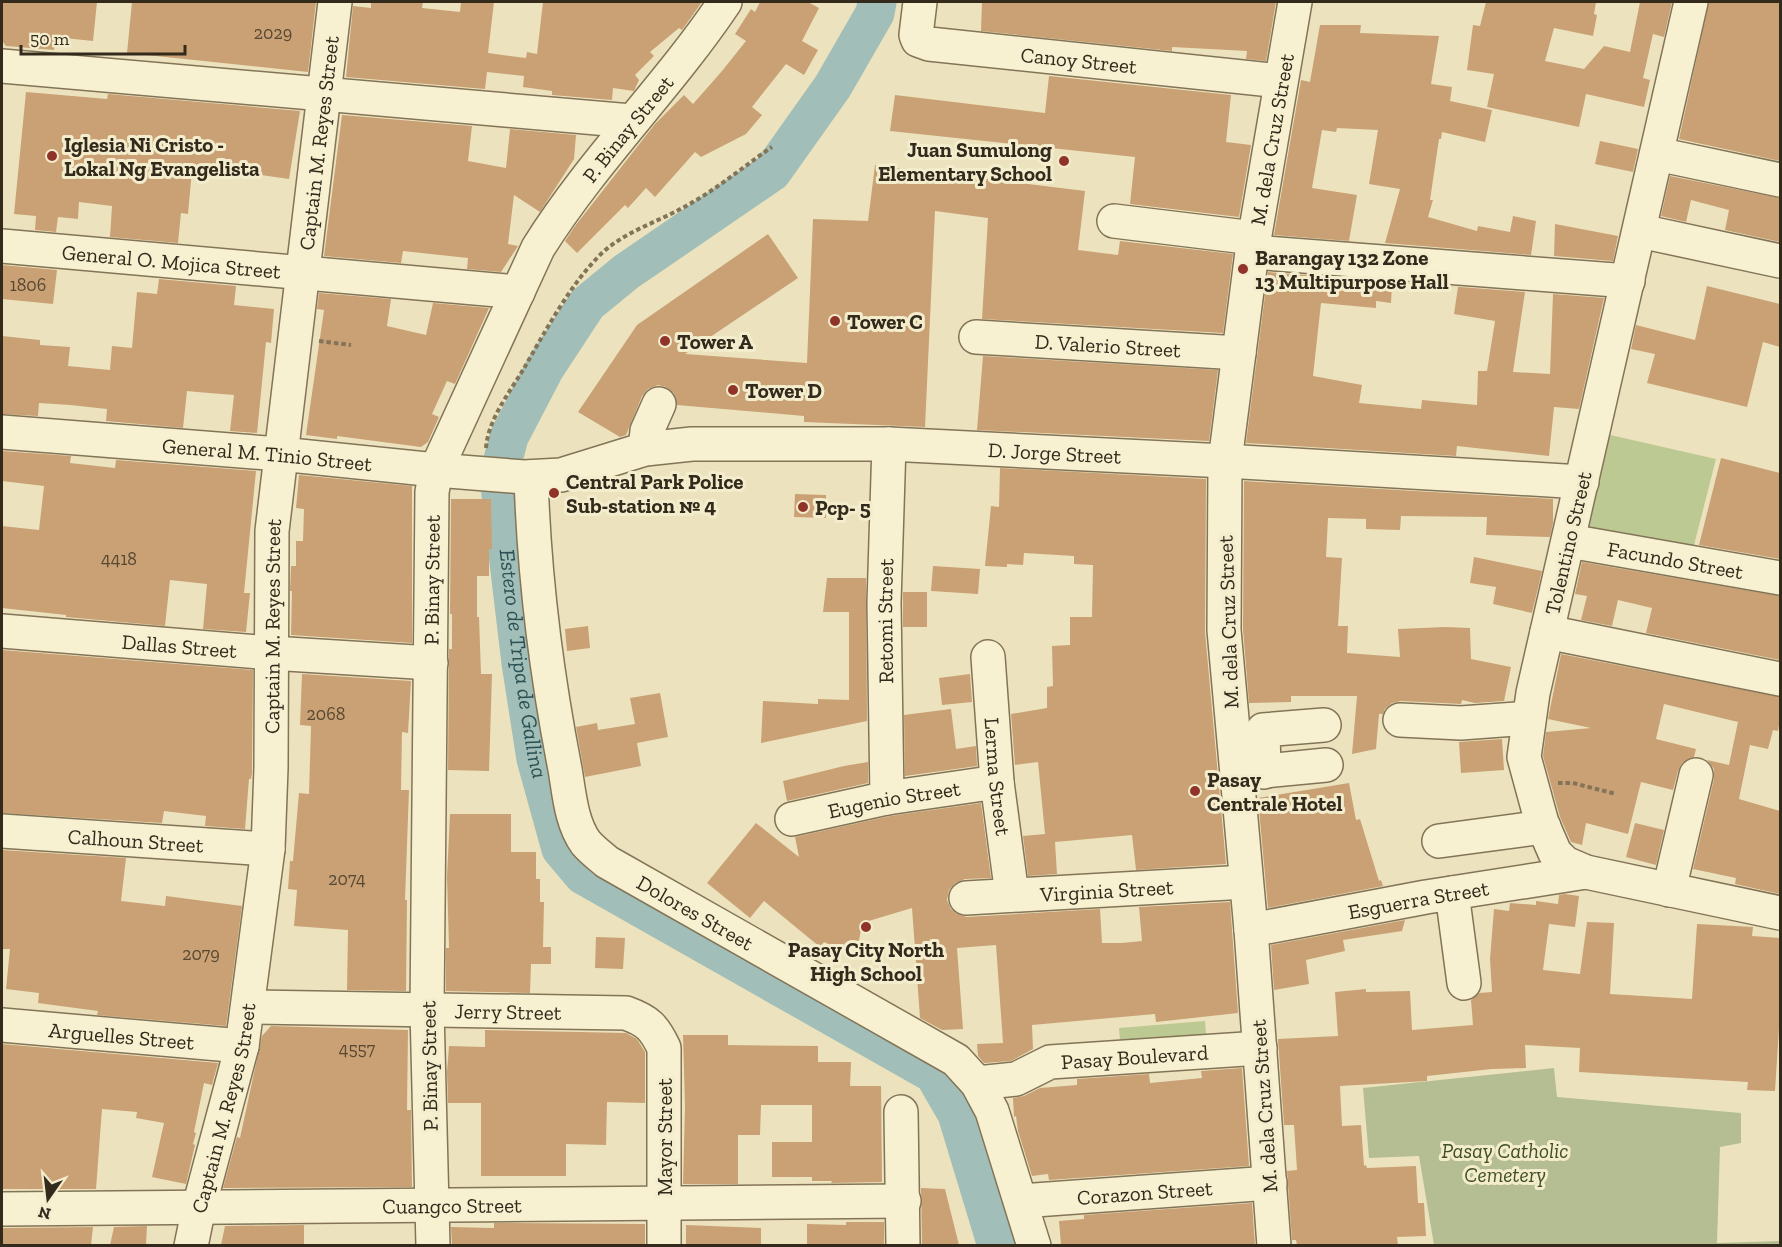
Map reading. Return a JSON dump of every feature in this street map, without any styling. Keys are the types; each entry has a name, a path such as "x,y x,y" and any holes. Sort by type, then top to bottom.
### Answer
{"street":[{"name":"Captain M. Reyes Street","path":"191,1245 242,1046 268,849 271,768 272,540 280,454 335,2"},
{"name":"P. Binay Street","path":"433,1245 427,1010 432,492 436,470 538,248 559,214 697,42 726,2"},
{"name":"Canoy Street","path":"920,2 916,35 918,40 929,44 1280,81"},
{"name":"M. dela Cruz Street","path":"1274,1245 1246,882 1250,772 1248,731 1224,630 1225,461 1253,245 1295,2"},
{"name":"Tolentino Street","path":"1691,2 1533,693 1524,757 1544,827 1555,853 1565,863 1586,872 1780,913"},
{"path":"2,66 632,121"},
{"path":"1658,154 1780,180"},
{"path":"1114,221 1253,245 1628,281"},
{"path":"1640,231 1780,261"},
{"name":"General O. Mojica Street","path":"2,246 518,292"},
{"name":"D. Valerio Street","path":"976,337 1239,353"},
{"path":"645,449 647,431 659,404"},
{"name":"General M. Tinio Street","path":"2,432 528,477"},
{"name":"D. Jorge Street","path":"528,477 561,475 645,449 692,444 889,444 1582,482"},
{"name":"Retomi Street","path":"887,798 884,603 889,444"},
{"name":"Dolores Street","path":"528,477 552,702 574,817 586,843 607,861 956,1060 977,1083 992,1111 1034,1245"},
{"name":"Facundo Street","path":"1569,541 1780,578"},
{"name":"Dallas Street","path":"2,631 271,653 431,663"},
{"path":"1547,632 1780,679"},
{"name":"Lerma Street","path":"988,657 997,782 1012,895"},
{"path":"1400,720 1461,723 1529,718"},
{"path":"1248,731 1324,725"},
{"path":"1250,772 1326,765"},
{"path":"1669,890 1696,775"},
{"name":"Eugenio Street","path":"792,819 887,798 997,782"},
{"path":"1439,841 1544,827"},
{"name":"Calhoun Street","path":"2,831 268,849"},
{"name":"Esguerra Street","path":"1251,930 1452,893 1586,872"},
{"name":"Virginia Street","path":"966,898 1246,882"},
{"path":"1452,893 1464,983"},
{"name":"Jerry Street","path":"248,1007 626,1013 641,1018 655,1030"},
{"name":"Arguelles Street","path":"2,1025 242,1046"},
{"name":"Mayor Street","path":"655,1030 664,1048 664,1245"},
{"name":"Pasay Boulevard","path":"977,1083 1016,1078 1050,1062 1260,1048"},
{"path":"901,1112 903,1245"},
{"name":"Corazon Street","path":"1022,1202 1270,1183"},
{"name":"Cuangco Street","path":"2,1209 904,1201"}],"path":[{"path":"479,473 486,454 487,440 496,417 572,290 603,253 624,237 686,206 772,147"},
{"path":"1530,782 1573,783 1616,794"}],"green space":[{"path":"1606,434 1716,459 1691,557 1581,533"},
{"path":"1205,1021 1208,1061 1122,1068 1119,1028"},
{"name":"Pasay Catholic Cemetery","path":"1554,1068 1557,1097 1741,1113 1741,1143 1720,1147 1717,1243 1780,1241 1780,1245 1434,1245 1419,1156 1369,1158 1363,1088"}],"building":[{"path":"2,2 97,2 93,41 55,37 54,50 6,46 2,41"},
{"path":"132,2 316,2 308,72 127,53"},
{"path":"371,2 423,2 422,8 460,12 461,2 494,2 488,53 526,58 527,52 537,54 543,2 702,2 682,30 679,28 650,52 654,56 635,75 639,80 634,91 613,88 612,100 552,95 552,91 523,87 524,76 487,72 485,89 346,77 353,6 371,8"},
{"path":"760,2 808,2 819,8 802,41 818,50 804,75 786,64 752,107 762,115 746,134 701,157 695,152 655,197 646,188 628,208 625,205 577,253 565,241 575,226 655,124 684,95 693,104 722,71 746,41 735,34 751,9 755,12"},
{"path":"982,2 1276,2 1266,61 1246,59 1247,51 1172,47 1172,51 981,31"},
{"path":"1486,2 1596,2 1594,14 1597,15 1593,36 1554,28 1545,61 1584,69 1604,46 1630,52 1640,2 1672,2 1664,37 1653,34 1643,78 1650,80 1644,107 1586,94 1579,127 1487,107 1494,74 1467,70 1473,25 1480,26"},
{"path":"1709,2 1780,2 1780,161 1679,139"},
{"path":"1320,25 1361,25 1360,33 1439,36 1431,84 1452,87 1450,101 1492,110 1485,142 1442,132 1430,200 1433,200 1428,217 1477,231 1478,226 1510,232 1513,216 1536,221 1531,255 1385,243 1400,189 1369,184 1378,130 1337,128 1336,132 1322,130 1312,188 1357,195 1349,241 1274,235 1301,80 1310,82"},
{"path":"1049,76 1231,95 1226,142 1251,145 1239,217 1130,204 1135,157 890,131 895,95 1045,113"},
{"path":"26,92 107,99 108,94 300,111 289,179 241,172 240,177 192,170 188,214 181,213 178,243 110,237 112,206 79,202 78,219 58,217 56,232 35,230 36,216 14,214"},
{"path":"342,115 472,126 468,161 506,168 510,129 576,135 574,159 540,212 514,195 508,244 518,246 501,272 467,269 468,258 403,251 401,263 324,256"},
{"path":"1600,141 1638,149 1633,172 1595,164"},
{"path":"875,165 1085,191 1078,250 1118,255 1120,241 1233,254 1223,333 982,319 988,218 935,211 925,427 804,422 804,416 677,405 674,393 658,385 648,389 642,396 626,435 620,437 578,412 637,325 768,234 798,278 685,354 807,363 813,219 868,221"},
{"path":"1670,176 1780,198 1780,242 1725,230 1729,210 1691,200 1686,222 1661,216"},
{"path":"1555,224 1618,236 1613,261 1554,256"},
{"path":"2,265 57,270 53,304 2,299"},
{"path":"1268,272 1525,292 1513,372 1550,374 1553,294 1604,298 1579,409 1554,407 1549,456 1457,446 1456,456 1246,443","holes":["1392,285 1458,287 1454,314 1495,321 1487,371 1478,371 1477,405 1422,400 1421,409 1359,403 1362,385 1313,376 1321,303 1376,308 1376,301 1391,303"]},
{"path":"159,279 236,286 234,305 274,309 271,343 266,342 257,433 230,431 234,395 187,391 183,428 106,421 107,409 70,405 39,403 38,416 2,414 2,336 40,340 40,345 70,347 68,366 110,370 112,346 132,348 137,292 157,294"},
{"path":"1707,286 1780,304 1780,347 1763,342 1747,407 1647,383 1655,354 1631,349 1636,325 1695,340"},
{"path":"319,293 391,299 387,326 426,335 433,303 489,308 455,384 447,381 432,414 439,417 428,442 421,447 337,436 337,439 306,435 324,310 317,309"},
{"path":"983,356 1218,370 1209,441 977,430"},
{"path":"2,451 71,456 70,463 115,468 116,460 256,471 244,593 250,593 246,632 203,629 207,584 170,580 165,626 66,617 66,615 2,608 2,526 39,530 44,486 2,481"},
{"path":"1721,458 1780,473 1780,559 1699,545"},
{"path":"1000,468 1206,479 1205,632 1226,864 1136,870 1132,835 1055,842 1057,874 1028,876 1023,836 1045,834 1038,762 1015,765 1011,714 1047,708 1047,687 1053,686 1052,646 1070,645 1070,617 1092,617 1093,565 1074,564 1074,556 1024,553 1023,565 985,566 991,506 999,507"},
{"path":"299,475 412,486 412,643 291,635 291,566 296,566 296,541 303,541 304,509 296,508"},
{"path":"1244,481 1553,499 1553,523 1550,537 1486,535 1487,517 1401,516 1400,530 1366,529 1366,519 1328,518 1326,557 1342,558 1338,626 1348,626 1347,653 1400,657 1398,629 1470,628 1471,659 1511,667 1504,701 1475,703 1462,700 1461,704 1401,701 1392,703 1383,714 1379,714 1376,749 1352,754 1357,696 1291,696 1291,702 1249,703 1243,629"},
{"path":"795,494 826,495 826,518 794,517"},
{"path":"451,499 491,499 492,549 489,549 489,576 477,576 481,674 492,674 489,771 448,770 449,649 452,649"},
{"path":"1474,557 1542,571 1532,613 1493,604 1496,587 1470,583"},
{"path":"1582,562 1780,596 1780,660 1646,633 1652,608 1618,600 1612,626 1581,620 1587,596 1575,594"},
{"path":"933,566 980,569 978,594 931,591"},
{"path":"827,578 866,578 867,721 761,743 763,701 818,704 818,699 849,700 849,612 823,612"},
{"path":"903,592 927,592 927,627 903,627"},
{"path":"588,626 590,648 567,651 565,629"},
{"path":"2,650 253,670 252,773 249,779 245,829 205,826 206,816 164,811 162,823 2,813"},
{"path":"1561,654 1780,697 1778,731 1773,730 1768,749 1750,745 1739,799 1780,811 1780,894 1735,884 1736,878 1693,869 1714,779 1714,769 1707,760 1729,765 1738,722 1664,704 1656,739 1696,749 1694,757 1682,763 1673,790 1641,782 1628,834 1586,823 1582,845 1571,842 1560,817 1543,756 1546,732 1591,728 1548,719"},
{"path":"302,674 411,681 408,733 402,732 401,790 409,790 405,900 407,900 406,991 347,990 348,930 294,926 297,890 288,889 290,861 293,861 299,793 309,794 311,726 300,725"},
{"path":"970,674 972,702 942,705 939,678"},
{"path":"660,693 668,737 637,743 641,766 585,777 576,727 597,723 598,730 635,724 630,698"},
{"path":"951,709 956,749 976,746 977,766 905,776 904,715"},
{"path":"1502,739 1504,770 1461,773 1459,742"},
{"path":"868,762 868,783 787,801 783,781"},
{"path":"1349,783 1356,820 1360,819 1379,881 1381,880 1383,886 1268,908 1258,798"},
{"path":"981,803 991,878 965,879 955,883 949,890 947,900 951,909 957,914 967,917 1100,909 1102,943 1122,943 1142,941 1139,907 1230,902 1238,1013 1156,1022 1155,1014 1032,1025 1033,1049 1011,1061 984,1063 978,1056 977,1044 1003,1043 996,945 957,948 963,1029 942,1030 920,1018 912,908 862,923 859,941 848,950 841,950 824,942 820,947 764,901 750,918 707,883 756,823 799,857 795,837 890,816"},
{"path":"450,814 511,814 511,852 536,852 536,879 540,879 540,902 544,902 543,947 551,947 551,964 531,964 530,993 446,991 446,948 449,948 447,877"},
{"path":"1635,823 1664,830 1656,865 1626,857"},
{"path":"2,850 126,858 121,901 165,906 166,896 242,906 226,1026 97,1015 98,1011 38,1003 39,993 6,989 10,949 2,949"},
{"path":"1559,895 1579,896 1575,927 1549,924 1543,970 1580,974 1587,922 1614,923 1610,994 1692,999 1697,924 1753,927 1752,936 1780,938 1780,1013 1775,1091 1747,1090 1748,1082 1579,1072 1580,1048 1525,1045 1526,1068 1427,1076 1427,1081 1340,1086 1342,1126 1361,1125 1364,1166 1366,1165 1367,1168 1416,1166 1418,1203 1424,1203 1426,1236 1397,1237 1398,1245 1297,1245 1296,1240 1292,1240 1287,1171 1297,1170 1294,1125 1284,1125 1278,1039 1338,1036 1335,992 1366,989 1366,992 1410,991 1412,1030 1473,1025 1471,1000 1479,993 1492,992 1490,959 1494,909 1509,911 1510,903 1536,905 1536,901 1558,904"},
{"path":"1405,920 1402,931 1343,940 1345,951 1306,960 1309,984 1274,990 1271,945"},
{"path":"596,937 625,938 623,969 595,968"},
{"path":"271,1026 408,1030 407,1110 411,1110 412,1187 223,1188 237,1137 240,1138 262,1036"},
{"path":"485,1030 626,1033 637,1039 645,1052 645,1103 607,1102 606,1145 566,1144 566,1176 481,1176 481,1103 448,1103 447,1072 449,1046 485,1047"},
{"path":"683,1035 728,1035 728,1045 818,1046 818,1062 851,1062 850,1086 881,1086 882,1182 831,1183 832,1181 812,1181 812,1177 772,1177 772,1142 812,1142 812,1105 761,1105 760,1135 738,1135 738,1184 683,1184 685,1106"},
{"path":"2,1044 218,1063 212,1085 204,1083 194,1132 196,1133 193,1144 195,1145 186,1184 152,1177 164,1123 136,1118 137,1112 102,1109 96,1189 2,1189"},
{"path":"1242,1068 1249,1166 1049,1180 1048,1174 1032,1176 1018,1131 1016,1116 1014,1117 1013,1098 1024,1096 1040,1088 1077,1085 1077,1079 1149,1074 1150,1083 1202,1078 1201,1071"},
{"path":"921,1188 945,1189 959,1245 922,1245"},
{"path":"1252,1203 1255,1245 1061,1245 1059,1221 1084,1219 1084,1215"},
{"path":"846,1222 884,1222 884,1245 807,1245 807,1224 846,1225"},
{"path":"494,1223 645,1224 645,1245 452,1245 451,1227 494,1228"},
{"path":"304,1225 304,1245 221,1245 225,1226"},
{"path":"686,1225 761,1228 761,1245 686,1245"},
{"path":"147,1226 146,1245 110,1245 114,1227"},
{"path":"93,1227 91,1245 2,1245 2,1228"}],"waterway":[{"name":"Estero de Tripa de Gallina","path":"877,2 875,13 833,86 772,172 626,272 587,304 545,368 509,437 499,475 521,663 536,759 561,849 583,875 934,1074 957,1114 997,1246"}],"place":[{"name":"Iglesia Ni Cristo - Lokal Ng Evangelista","path":"52,156"},
{"name":"Juan Sumulong Elementary School","path":"1064,161"},
{"name":"Barangay 132 Zone 13 Multipurpose Hall","path":"1243,269"},
{"name":"Tower C","path":"835,321"},
{"name":"Tower A","path":"665,341"},
{"name":"Tower D","path":"733,390"},
{"name":"Central Park Police Sub-station № 4","path":"554,493"},
{"name":"Pcp- 5","path":"803,507"},
{"name":"Pasay Centrale Hotel","path":"1195,791"},
{"name":"Pasay City North High School","path":"866,927"}]}
